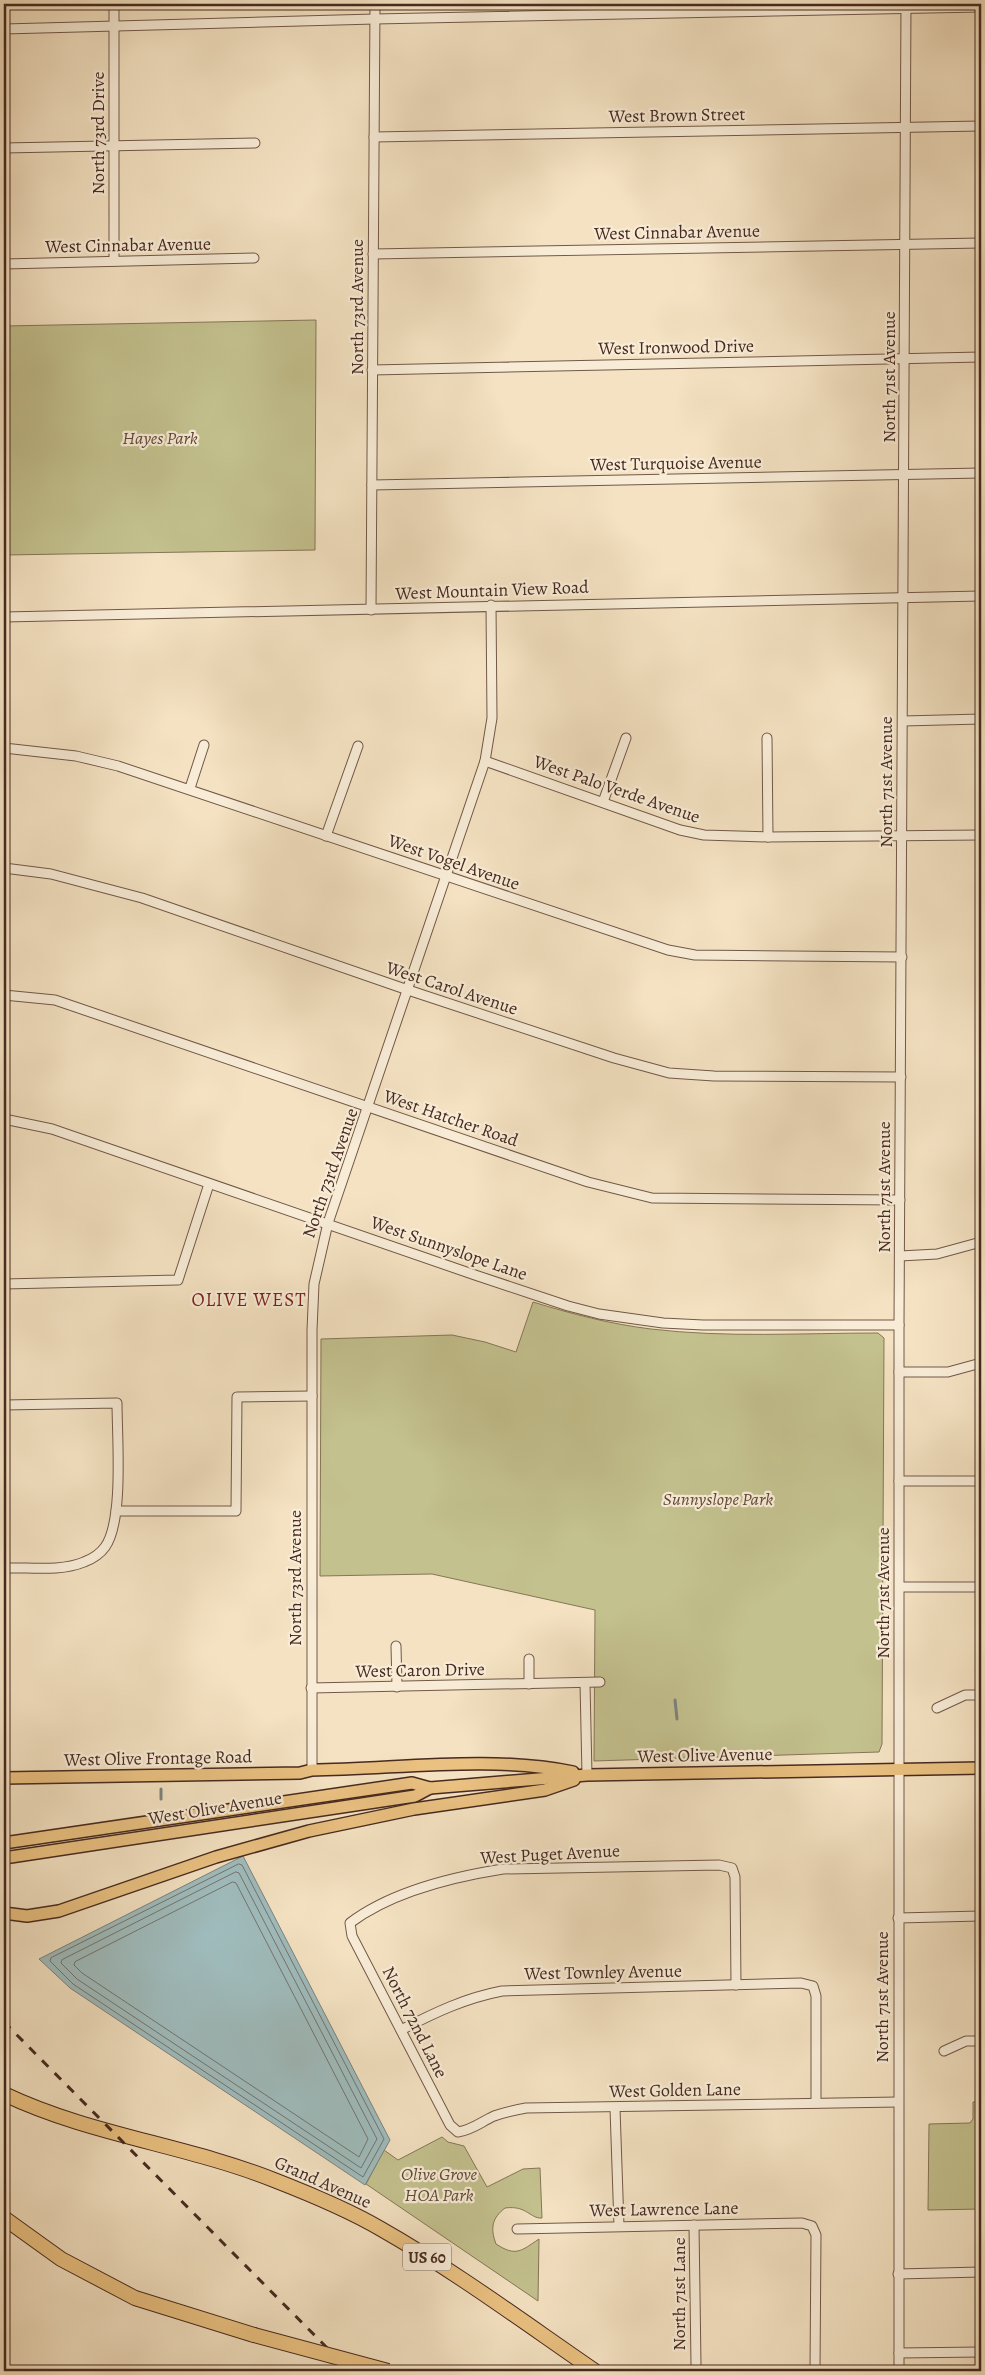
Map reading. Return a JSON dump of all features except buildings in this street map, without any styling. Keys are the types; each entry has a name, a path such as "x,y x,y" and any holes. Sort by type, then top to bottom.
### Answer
{"highway":[{"name":"Grand Avenue","path":"4,2094 75,2122 178,2148 245,2169 353,2214 448,2270 595,2371"},
{"path":"4,2218 61,2259 117,2289 168,2309 254,2335 388,2371"}],"main road":[{"name":"West Olive Frontage Road","path":"4,1778 300,1773 312,1770 537,1765 587,1775"},
{"name":"West Olive Avenue","path":"4,1843 412,1783 430,1788 587,1775 981,1768"},
{"path":"4,1913 27,1916 59,1912 216,1857 309,1831 414,1809 546,1790 587,1775"},
{"name":"West Olive Avenue","path":"4,1858 415,1796 430,1788"}],"street":[{"name":"North 73rd Drive","path":"114,4 114,261"},
{"name":"North 73rd Avenue","path":"371,610 375,4"},
{"name":"North 71st Avenue","path":"899,2371 899,1325 906,6"},
{"path":"4,29 375,19 662,8 981,7"},
{"name":"West Brown Street","path":"374,137 981,126"},
{"path":"4,148 255,143"},
{"name":"West Cinnabar Avenue","path":"373,254 981,243"},
{"name":"West Cinnabar Avenue","path":"4,264 254,258"},
{"name":"West Ironwood Drive","path":"372,370 981,357"},
{"name":"West Turquoise Avenue","path":"372,485 981,473"},
{"name":"West Mountain View Road","path":"4,617 371,610 491,605 981,596"},
{"name":"North 73rd Avenue","path":"312,1770 312,1396 314,1284 328,1223 369,1108 485,761 492,718 491,605"},
{"path":"903,721 981,719"},
{"path":"603,802 626,738"},
{"path":"767,738 768,837"},
{"path":"190,788 204,745"},
{"path":"326,836 358,746"},
{"name":"West Vogel Avenue","path":"4,748 76,756 118,766 190,788 326,836 668,950 695,955 902,956"},
{"name":"West Palo Verde Avenue","path":"485,761 680,830 704,835 768,837 981,835"},
{"name":"West Carol Avenue","path":"4,868 51,874 142,898 408,990 621,1060 669,1073 714,1076 901,1077"},
{"name":"West Hatcher Road","path":"4,995 54,1000 588,1182 652,1198 900,1200"},
{"name":"West Sunnyslope Lane","path":"4,1119 52,1129 475,1275 568,1306 599,1314 663,1323 703,1326 899,1325"},
{"path":"4,1284 178,1280 210,1184"},
{"path":"900,1256 937,1254 981,1242"},
{"path":"899,1372 948,1372 981,1363"},
{"path":"116,1511 236,1510 237,1396 312,1396"},
{"path":"4,1405 117,1403 116,1511 113,1531 105,1546 95,1557 83,1563 67,1566 4,1568"},
{"path":"899,1482 981,1481"},
{"path":"900,1587 981,1587"},
{"path":"396,1646 397,1687"},
{"path":"529,1660 529,1684"},
{"name":"West Caron Drive","path":"311,1688 600,1682"},
{"path":"586,1683 587,1775"},
{"path":"937,1708 965,1695 981,1695"},
{"name":"West Puget Avenue","path":"350,1923 360,1916 420,1888 485,1872 511,1869 719,1865 732,1868 735,1877 736,1985"},
{"path":"898,1918 981,1916"},
{"name":"North 72nd Lane","path":"350,1923 352,1936 450,2126 458,2132"},
{"name":"West Townley Avenue","path":"401,2030 446,2007 473,1997 502,1991 801,1983 813,1986 816,1996 816,2103"},
{"path":"944,2051 966,2041 981,2041"},
{"name":"West Golden Lane","path":"458,2132 469,2131 502,2114 526,2108 898,2102"},
{"path":"615,2108 619,2226"},
{"name":"West Lawrence Lane","path":"517,2229 802,2223 812,2226 816,2235 816,2371"},
{"name":"North 71st Lane","path":"694,2225 696,2364"},
{"path":"898,2274 981,2272"},
{"path":"899,2353 981,2352"}],"green space":[{"path":"384,4 641,4 388,9"},
{"name":"Hayes Park","path":"316,320 315,550 4,555 4,326"},
{"name":"Sunnyslope Park","path":"533,1302 591,1318 679,1332 736,1334 878,1333 884,1338 882,1744 879,1752 594,1761 595,1610 432,1574 320,1576 321,1339 452,1335 485,1342 516,1352"},
{"path":"973,2102 981,2102 981,2209 928,2210 929,2124 970,2123 973,2119"},
{"name":"Olive Grove HOA Park","path":"442,2137 448,2142 464,2146 487,2187 523,2169 540,2168 542,2218 538,2218 518,2208 505,2208 497,2216 493,2224 496,2244 509,2250 518,2251 539,2239 538,2301 366,2184 384,2150 398,2160"}],"water":[{"path":"243,1856 390,2140 365,2185 70,1988 39,1959"}],"waterway":[{"path":"675,1700 677,1719"},
{"path":"161,1789 161,1799"}],"railway":[{"path":"4,2022 350,2371"}],"district":[{"name":"OLIVE WEST","path":"249,1299"}]}
